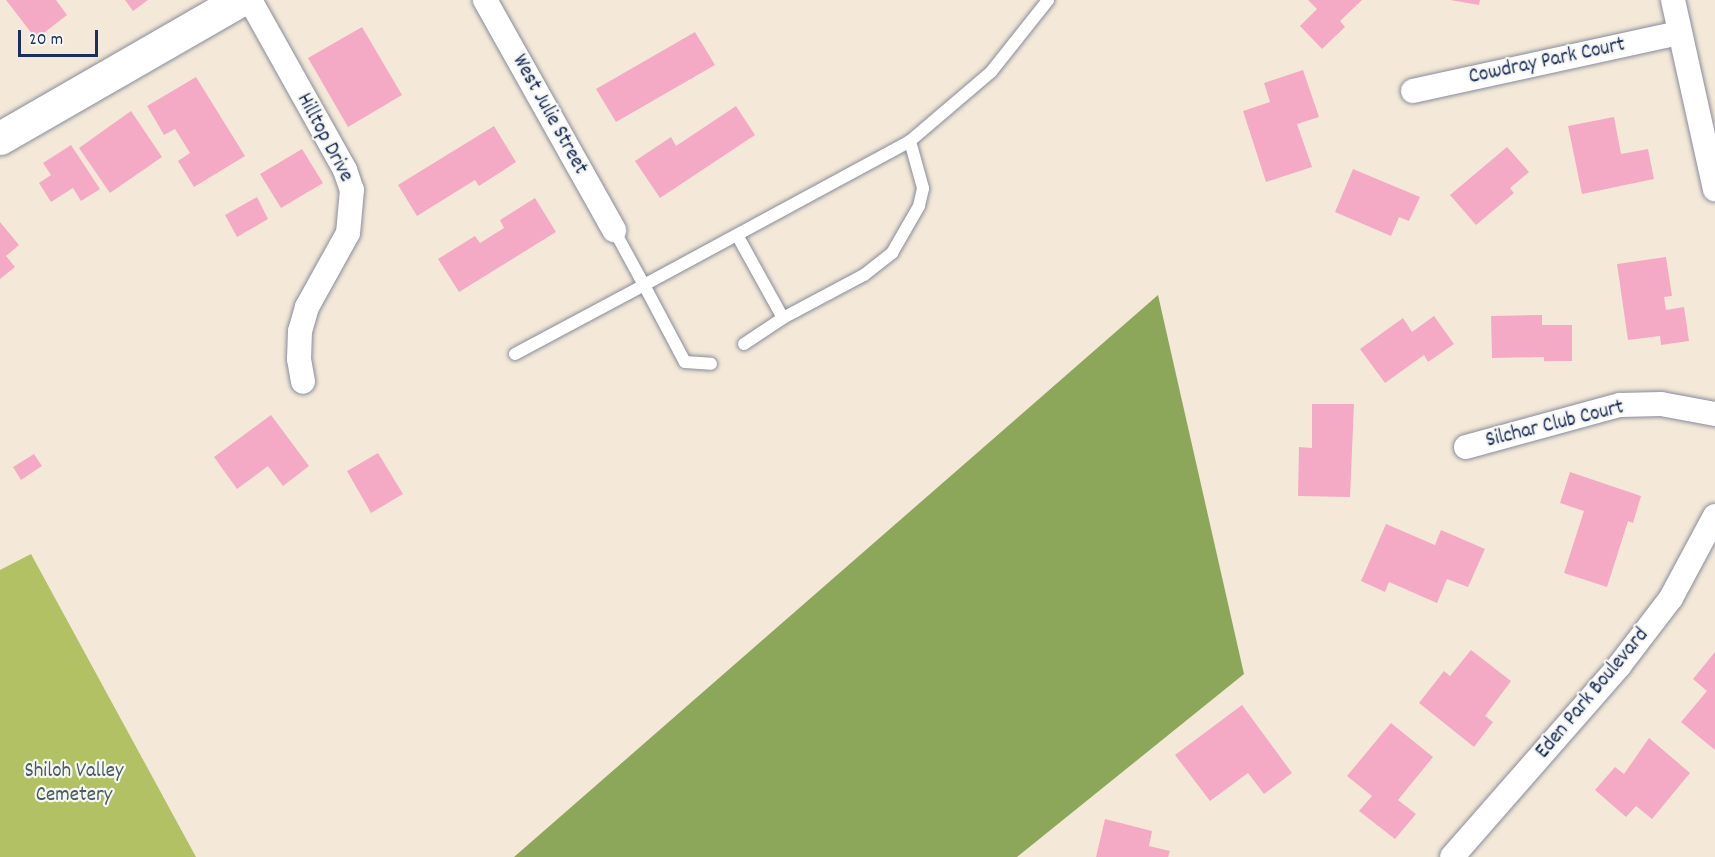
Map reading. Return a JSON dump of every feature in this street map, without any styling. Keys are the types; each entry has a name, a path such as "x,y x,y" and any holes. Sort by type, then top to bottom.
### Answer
{"main road":[{"path":"0,138 240,0"}],"street":[{"name":"Hilltop Drive","path":"250,0 345,170 352,190 348,233 307,307 300,331 299,359 303,382"},
{"name":"West Julie Street","path":"485,0 615,230"},
{"path":"1673,0 1715,189"},
{"name":"Cowdray Park Court","path":"1413,92 1680,33"},
{"name":"Silchar Club Court","path":"1466,447 1620,405 1661,404 1715,414"},
{"name":"Eden Park Boulevard","path":"1452,857 1619,666 1671,598 1715,516"}],"lane":[{"path":"516,354 910,141 991,72 1048,0"},
{"path":"744,344 783,318 864,275 892,253 919,206 923,188 910,141"},
{"path":"615,230 685,362 711,364"},
{"path":"737,235 783,318"}],"green space":[{"path":"1158,295 1244,674 1017,857 514,857"},
{"name":"Shiloh Valley Cemetery","path":"31,554 196,857 0,857 0,570"}],"building":[{"path":"6,0 56,0 67,15 36,39"},
{"path":"125,0 148,0 133,11"},
{"path":"1308,0 1362,0 1340,21 1345,27 1322,49 1300,26 1317,9"},
{"path":"1450,0 1480,0 1479,5"},
{"path":"362,27 402,95 348,127 308,58"},
{"path":"695,32 715,65 616,122 596,89"},
{"path":"1303,70 1319,117 1297,124 1312,167 1266,182 1243,111 1270,102 1264,83"},
{"path":"196,77 245,156 194,187 178,161 190,153 175,129 164,135 147,106"},
{"path":"736,106 755,135 660,198 635,161 671,137 676,146"},
{"path":"131,111 162,157 110,193 79,148"},
{"path":"1614,117 1621,154 1648,149 1654,179 1582,194 1568,126"},
{"path":"494,126 516,162 479,186 475,180 417,216 398,185"},
{"path":"71,145 100,189 81,201 73,188 51,202 39,183 51,175 43,163"},
{"path":"1507,147 1529,172 1510,188 1514,193 1476,225 1450,195"},
{"path":"302,149 323,183 281,208 260,174"},
{"path":"1353,169 1420,197 1409,221 1399,217 1391,236 1335,212"},
{"path":"257,197 268,219 237,237 225,215"},
{"path":"535,198 556,232 459,292 438,259 475,236 480,243 504,228 500,220"},
{"path":"0,222 19,245 6,256 15,267 0,279"},
{"path":"1666,257 1672,296 1664,297 1666,310 1684,307 1689,341 1661,345 1660,336 1628,340 1617,264"},
{"path":"1542,315 1542,325 1572,325 1572,361 1544,361 1544,357 1492,358 1491,316"},
{"path":"1434,316 1454,344 1428,362 1424,355 1385,383 1360,349 1403,318 1412,332"},
{"path":"1312,404 1354,404 1350,497 1298,496 1299,447 1312,448"},
{"path":"271,415 309,466 283,486 268,466 237,489 214,457"},
{"path":"378,453 403,494 371,513 347,471"},
{"path":"34,454 42,466 21,480 13,467"},
{"path":"1570,472 1641,496 1633,523 1628,521 1607,587 1564,573 1584,511 1560,503"},
{"path":"1386,524 1435,545 1441,530 1485,549 1468,587 1447,579 1437,603 1389,582 1385,592 1361,581"},
{"path":"1471,650 1511,681 1485,716 1493,722 1474,747 1419,703 1444,671 1450,676"},
{"path":"1715,652 1715,750 1681,722 1707,691 1693,679"},
{"path":"1242,705 1292,773 1264,794 1248,773 1210,801 1175,755"},
{"path":"1391,723 1433,757 1398,800 1416,814 1395,839 1359,811 1372,796 1347,776"},
{"path":"1649,738 1690,773 1652,819 1636,806 1626,817 1595,790 1615,767 1624,774"},
{"path":"1105,819 1152,831 1149,846 1170,851 1168,857 1096,857"}]}
